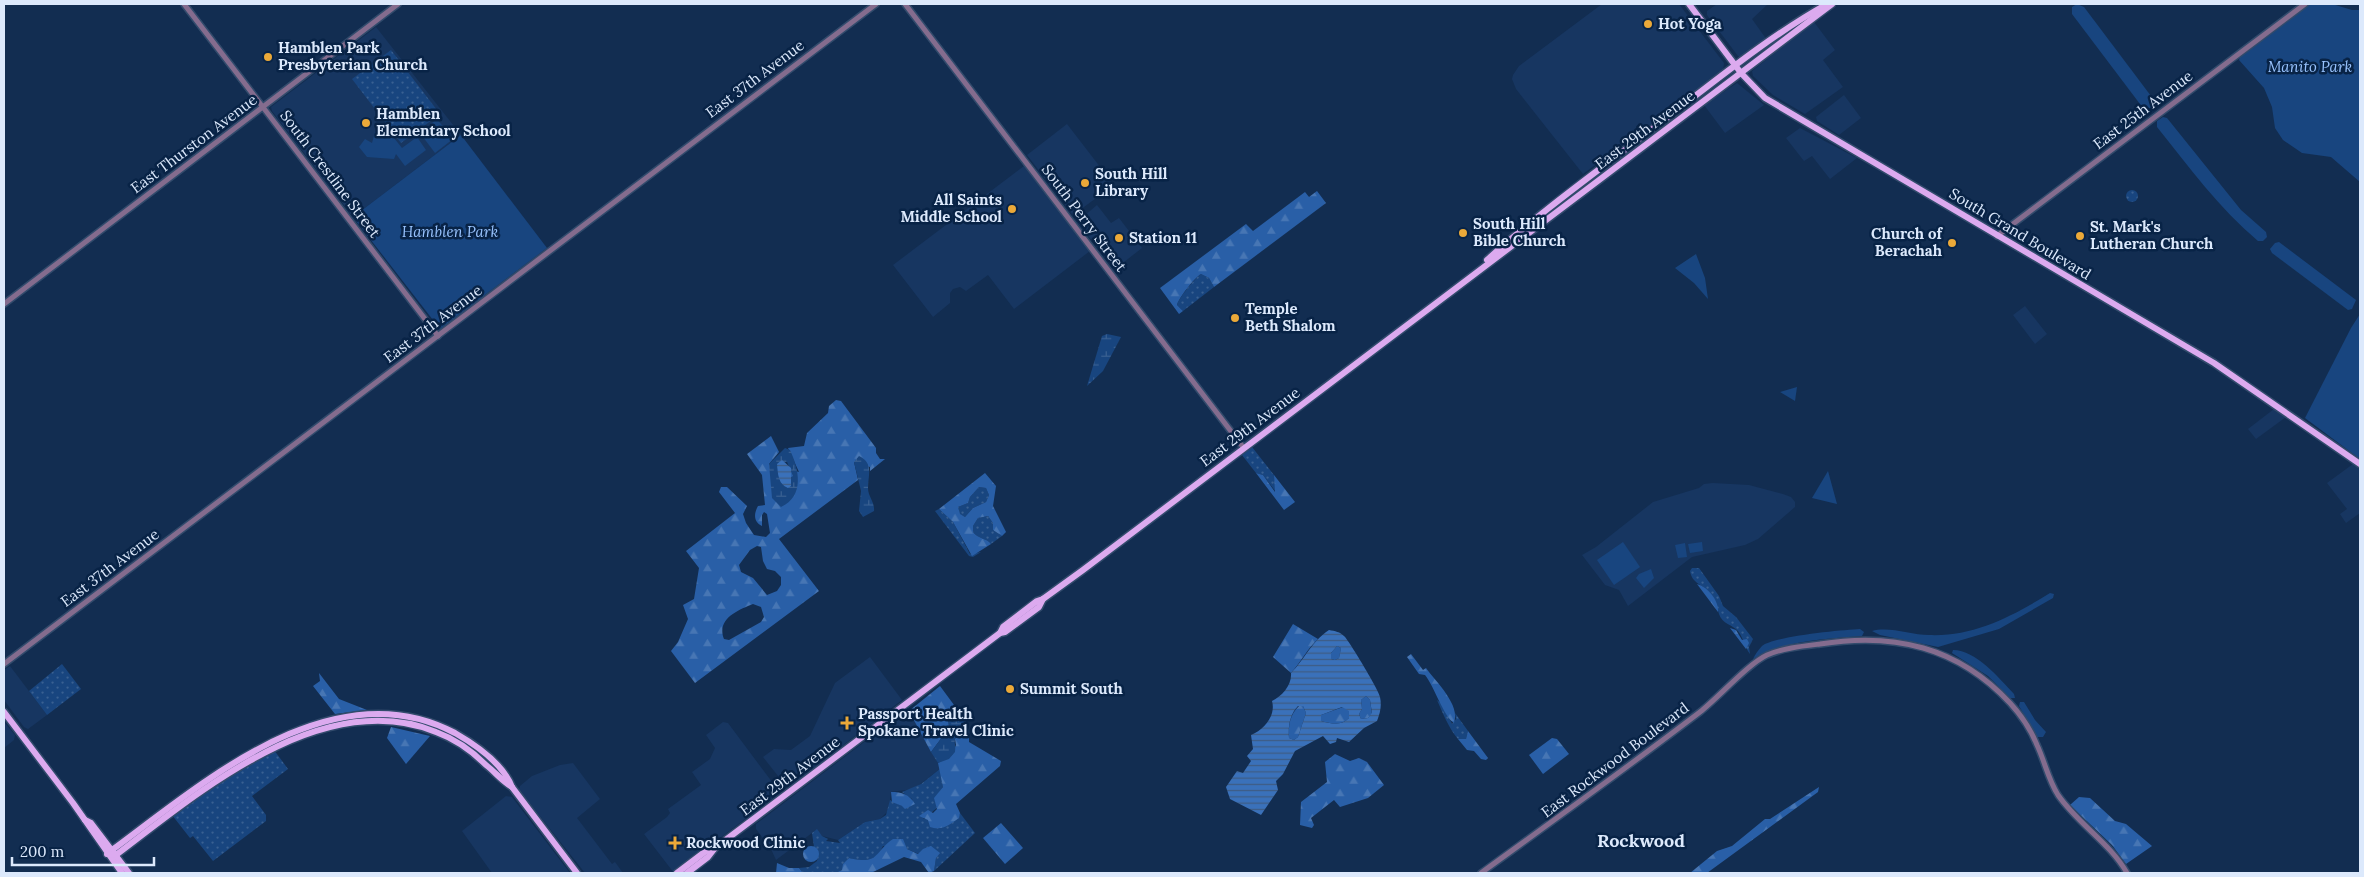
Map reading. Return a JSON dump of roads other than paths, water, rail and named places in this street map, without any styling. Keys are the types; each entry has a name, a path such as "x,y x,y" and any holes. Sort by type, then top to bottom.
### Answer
{"main road":[{"name":"South Grand Boulevard","path":"1689,4 1741,73 1760,93 1779,108 2219,366 2360,464"},
{"name":"East 29th Avenue","path":"1471,275 1505,244 1581,184 1736,66 1796,22 1827,4"},
{"name":"East 29th Avenue","path":"687,873 708,857 715,848 1000,633 1005,632 1039,606 1044,599 1243,447 1471,275 1509,249 1832,4"},
{"path":"4,712 85,820 129,873"},
{"path":"112,854 210,776 246,754 297,732 360,715 399,716 446,729 462,737 487,756 504,773 512,787 577,873"},
{"name":"East 29th Avenue","path":"677,873 706,851 715,848"},
{"path":"112,854 116,865 122,873"}],"street":[{"name":"South Crestline Street","path":"184,4 438,336"},
{"name":"East Thurston Avenue","path":"4,304 398,4"},
{"name":"East 37th Avenue","path":"4,664 876,4"},
{"name":"South Perry Street","path":"905,4 1243,447"},
{"name":"East 25th Avenue","path":"1997,236 2305,4"},
{"name":"East Rockwood Boulevard","path":"1481,873 1538,834 1716,700 1759,660 1771,654 1804,646 1847,639 1872,638 1910,644 1936,651 1971,668 1992,685 2020,715 2037,745 2047,775 2058,795 2067,807 2107,846 2127,873"}],"place":[{"name":"Hot Yoga","path":"1648,24"},
{"name":"Hamblen Park Presbyterian Church","path":"268,57"},
{"name":"Hamblen Elementary School","path":"366,123"},
{"name":"South Hill Library","path":"1085,183"},
{"name":"All Saints Middle School","path":"1012,209"},
{"name":"South Hill Bible Church","path":"1463,233"},
{"name":"St. Mark's Lutheran Church","path":"2080,236"},
{"name":"Station 11","path":"1119,238"},
{"name":"Church of Berachah","path":"1952,243"},
{"name":"Temple Beth Shalom","path":"1235,318"},
{"name":"Summit South","path":"1010,689"},
{"name":"Passport Health Spokane Travel Clinic","path":"847,723"},
{"name":"Rockwood Clinic","path":"675,843"}],"district":[{"name":"Rockwood","path":"1641,841"}],"park label":[{"name":"Manito Park","path":"2310,67"},
{"name":"Hamblen Park","path":"450,232"}]}
